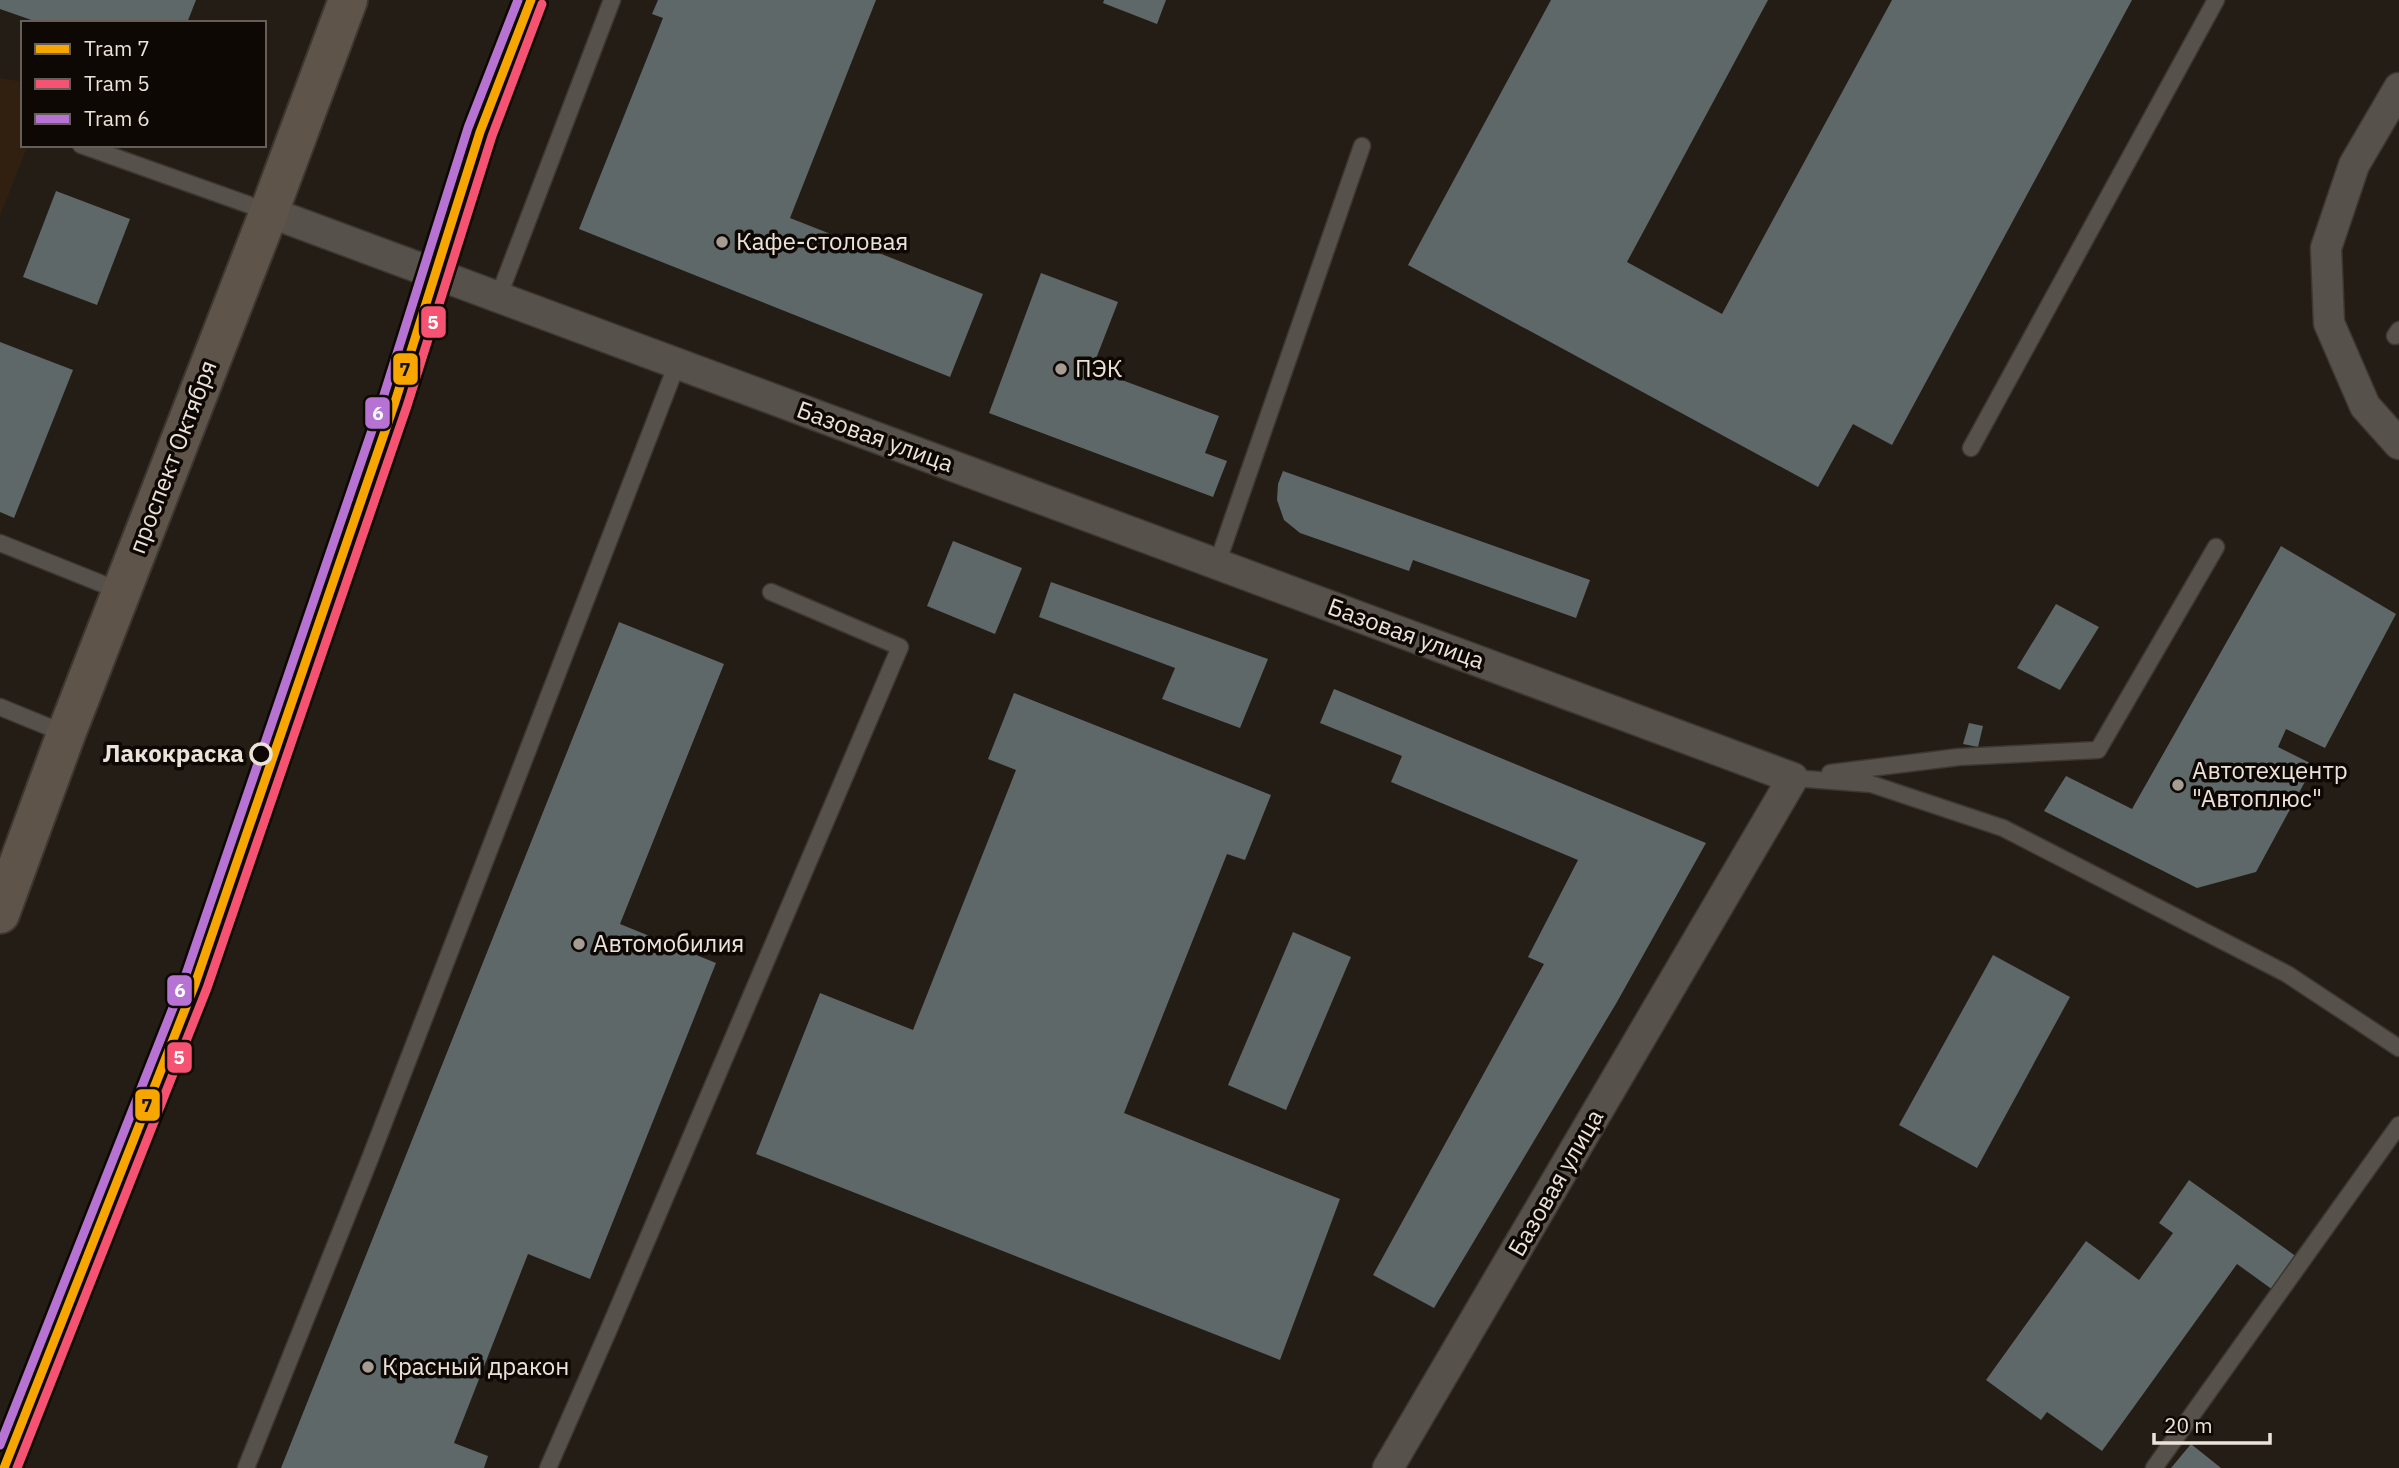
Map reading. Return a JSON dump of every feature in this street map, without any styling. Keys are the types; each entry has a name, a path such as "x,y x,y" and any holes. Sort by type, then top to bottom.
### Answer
{"main road":[{"name":"проспект Октября","path":"0,914 120,591 269,212 348,0"}],"street":[{"path":"2399,88 2354,165 2326,248 2329,323 2365,406 2399,444"},
{"name":"Базовая улица","path":"269,212 1793,778 1388,1468"}],"lane":[{"path":"498,298 612,0"},
{"path":"1971,448 2216,0"},
{"path":"1217,564 1362,146"},
{"path":"87,147 269,212"},
{"path":"246,1468 369,1161 677,364"},
{"path":"0,543 120,591"},
{"path":"1793,778 1959,757 2098,750 2216,547"},
{"path":"548,1468 900,647 771,592"},
{"path":"0,707 66,734"},
{"path":"1793,778 1871,784 2003,828 2287,974 2399,1048"},
{"path":"2154,1468 2399,1125"}],"shaded area":[{"path":"0,78 21,82 21,147 27,147 0,216"}],"building":[{"path":"0,0 196,0 188,21 34,21 0,9"},
{"path":"658,0 876,0 790,218 983,294 950,377 579,229 663,18 652,14"},
{"path":"1104,0 1166,0 1157,24 1103,3"},
{"path":"1551,0 1768,0 1627,262 1722,314 1892,0 2132,0 1892,445 1853,424 1818,487 1408,265"},
{"path":"56,191 130,219 97,305 23,277"},
{"path":"1041,273 1118,302 1092,369 1219,416 1205,453 1227,461 1213,497 989,413"},
{"path":"0,342 73,370 14,518 0,512"},
{"path":"1283,471 1590,580 1576,618 1413,560 1409,571 1300,533 1284,520 1277,500 1278,484"},
{"path":"953,541 1022,568 995,634 927,606"},
{"path":"2281,546 2396,614 2325,748 2286,729 2278,747 2314,765 2256,872 2197,888 2044,811 2066,776 2132,809"},
{"path":"1051,582 1268,659 1240,728 1162,699 1175,668 1039,617"},
{"path":"2056,604 2099,627 2060,690 2017,668"},
{"name":"Автомобилия","path":"619,622 724,664 620,924 716,963 590,1279 528,1254 454,1443 488,1456 484,1468 281,1468"},
{"path":"1334,689 1706,843 1617,1002 1434,1308 1373,1275 1544,964 1528,957 1578,860 1391,782 1402,756 1320,723"},
{"path":"1014,693 1271,795 1245,860 1227,854 1124,1113 1340,1199 1280,1360 756,1154 820,993 913,1030 1016,770 988,759"},
{"path":"1969,723 1983,726 1978,747 1963,744"},
{"path":"1293,932 1351,957 1286,1110 1228,1085"},
{"path":"1993,955 2070,997 1977,1168 1899,1125"},
{"path":"2189,1180 2297,1257 2273,1290 2237,1264 2102,1451 2047,1412 2041,1420 1986,1380 2086,1241 2139,1280 2173,1233 2159,1223"},
{"path":"2191,1444 2221,1468 2171,1468"}],"tram line":[{"name":"6","path":"0,1445 184,980 383,398 468,128 518,0"},
{"name":"7","path":"4,1468 195,984 395,402 480,132 531,0"},
{"name":"5","path":"17,1468 207,988 407,406 492,136 542,4"}],"place":[{"name":"Кафе-столовая","path":"722,242"},
{"name":"ПЭК","path":"1061,369"},
{"name":"Лакокраска","path":"261,754"},
{"name":"Автотехцентр \"Автоплюс\"","path":"2178,785"},
{"name":"Автомобилия","path":"579,944"},
{"name":"Красный дракон","path":"368,1367"}]}
